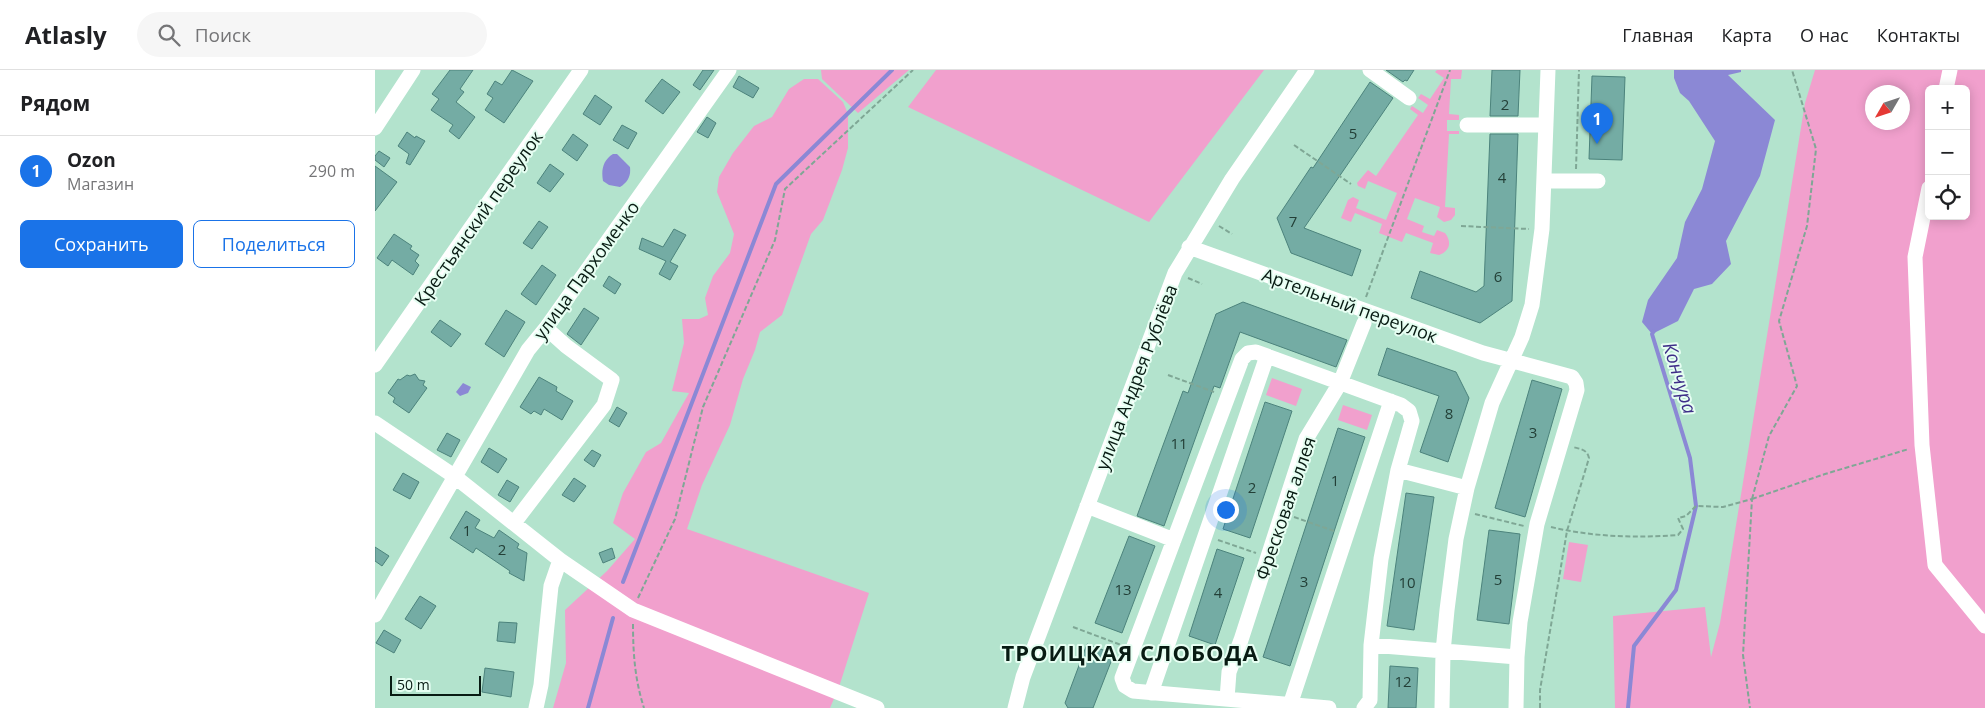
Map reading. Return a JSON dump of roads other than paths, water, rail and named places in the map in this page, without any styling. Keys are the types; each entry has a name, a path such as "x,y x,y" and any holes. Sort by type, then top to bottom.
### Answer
{"street":[{"path":"375,128 413,70"},
{"name":"Крестьянский переулок","path":"375,366 581,70"},
{"path":"711,70 720,75 728,71"},
{"name":"улица Андрея Рублёва","path":"1015,708 1023,677 1168,291 1189,247 1231,179 1307,70"},
{"path":"1370,70 1409,98"},
{"path":"1442,708 1443,652 1457,540 1467,488 1492,403 1522,337 1532,305 1542,229 1548,70"},
{"path":"1947,85 1950,70"},
{"name":"улица Пархоменко","path":"375,615 528,350 546,328 728,71"},
{"path":"1467,124 1546,125"},
{"path":"1544,181 1598,181"},
{"path":"1925,208 1915,257 1922,445 1935,564 1985,626"},
{"name":"Артельный переулок","path":"1189,247 1483,353 1572,376 1577,390 1536,526 1520,622 1517,657"},
{"name":"Фресковая аллея","path":"1227,699 1229,672 1306,439 1340,383 1364,323"},
{"path":"515,523 605,405 612,380 566,346 546,328"},
{"path":"1329,708 1261,705 1227,699 1133,691 1125,686 1122,678 1242,359 1247,353 1256,352 1391,401 1409,411 1411,422 1398,470 1381,559 1371,646 1370,700 1364,708"},
{"path":"1151,693 1267,356"},
{"path":"1291,705 1391,401"},
{"path":"375,423 454,476 560,560 633,610 877,708"},
{"path":"1398,470 1467,488"},
{"path":"1087,506 1174,540"},
{"path":"536,708 541,685 551,586 560,560"},
{"path":"1371,646 1517,657 1516,708"}],"waterway":[{"path":"623,582 776,184 892,70"},
{"name":"Кончура","path":"1628,708 1634,646 1676,590 1696,506 1690,458 1652,334 1654,331"},
{"path":"588,708 613,618"}],"place":[{"name":"Ozon","path":"1597,144"}],"district":[{"name":"ТРОИЦКАЯ СЛОБОДА","path":"1130,652"}]}
